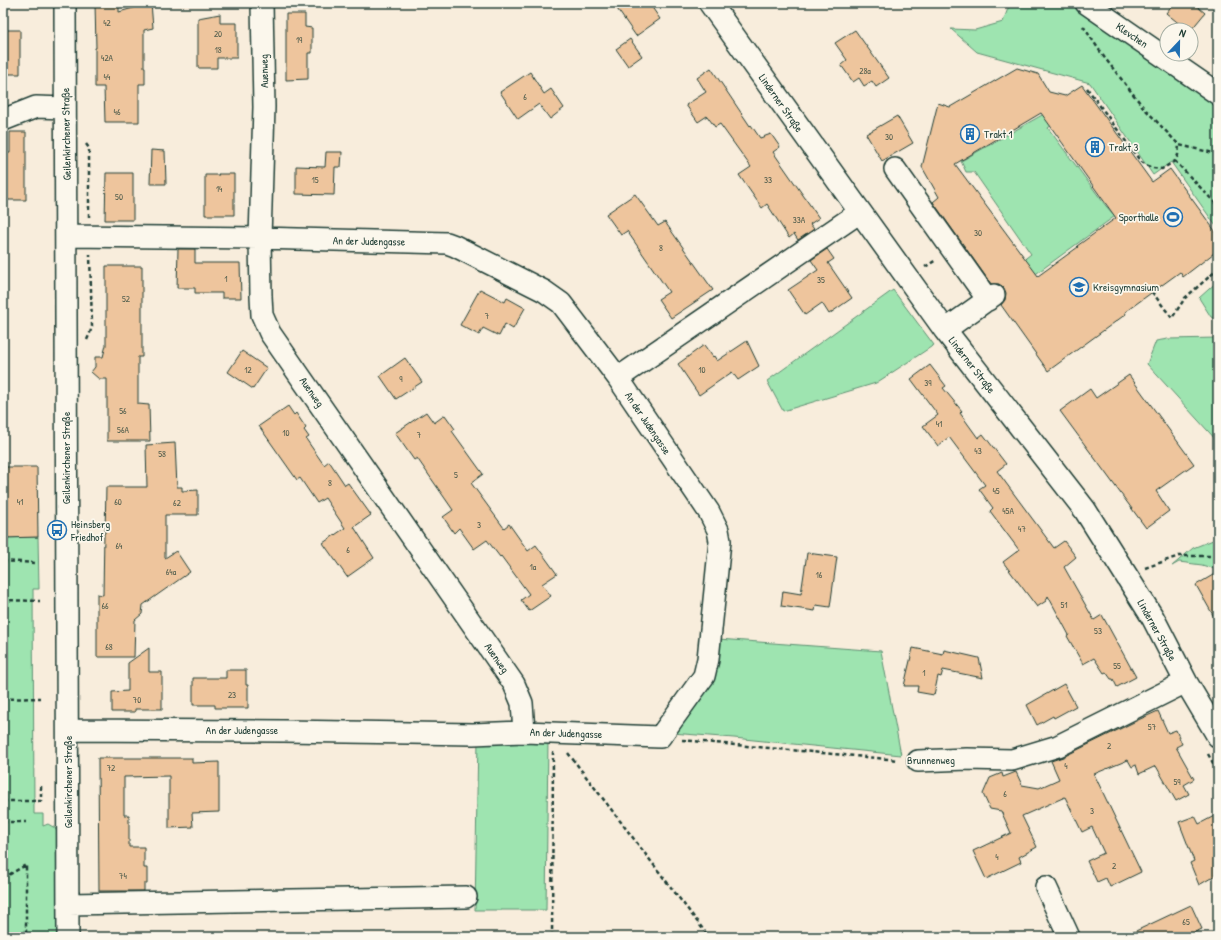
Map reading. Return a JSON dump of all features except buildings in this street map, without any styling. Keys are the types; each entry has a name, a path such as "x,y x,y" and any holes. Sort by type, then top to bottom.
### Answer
{"main road":[{"name":"Linderner Straße","path":"710,3 945,330 1085,510 1153,618 1186,682 1218,736"}],"street":[{"name":"Geilenkirchener Straße","path":"65,3 67,236 66,498 68,937"},
{"name":"Auenweg","path":"262,3 264,107 260,238 262,315 270,333 514,684 522,703 524,732"},
{"name":"Klevchen","path":"1082,12 1218,94"},
{"path":"3,120 36,107 65,108"},
{"path":"895,169 991,298 945,330"},
{"path":"618,378 860,212"},
{"name":"An der Judengasse","path":"67,236 260,238 447,243 455,246 544,291 561,303 618,378 709,512 718,530 720,540 708,659 704,676 660,737 524,732 473,734 68,730"},
{"name":"Brunnenweg","path":"918,761 1012,760 1058,746 1186,682"},
{"path":"1046,887 1069,937"},
{"path":"69,904 466,897"}],"path":[{"path":"1082,12 1104,57 1144,108 1179,145 1218,154"},
{"path":"1087,88 1141,162 1152,168 1162,169 1175,160 1178,155 1179,145"},
{"path":"1175,160 1218,206"},
{"path":"925,267 936,260"},
{"path":"1152,292 1172,318 1185,298 1218,269"},
{"path":"1125,575 1179,556 1218,556"},
{"path":"3,561 37,563"},
{"path":"3,600 40,601"},
{"path":"3,700 40,698"},
{"path":"552,937 553,734"},
{"path":"553,734 709,937"},
{"name":"Brunnenweg","path":"660,737 918,761"},
{"path":"3,802 41,800 41,784"},
{"path":"3,822 27,822"},
{"path":"3,878 26,865 26,937"}],"green space":[{"path":"1010,3 1071,3 1218,104 1218,229 1171,162 1153,175 1090,83 977,52 951,29 975,30 1003,22"},
{"path":"1051,110 1057,121 1048,128 1115,216 1022,284 1012,269 1031,254 974,172 966,172 961,161"},
{"path":"1218,281 1218,320 1211,317 1199,298"},
{"path":"893,290 934,345 876,383 783,411 767,381"},
{"path":"1218,336 1218,442 1147,364 1156,341 1168,339 1217,338"},
{"path":"38,537 39,589 33,589 34,814 43,814 43,826 48,824 55,828 58,834 58,937 3,937 3,538"},
{"path":"1218,538 1218,570 1202,565 1179,562 1172,566 1193,548"},
{"path":"718,639 881,651 901,755 672,733 713,678 719,664"},
{"path":"478,739 548,740 546,910 475,910"}],"place":[{"name":"Trakt 1","path":"970,134"},
{"name":"Trakt 3","path":"1095,147"},
{"name":"Sporthalle","path":"1173,217"},
{"name":"Kreisgymnasium","path":"1079,287"},
{"name":"Heinsberg Friedhof","path":"57,530"}]}
